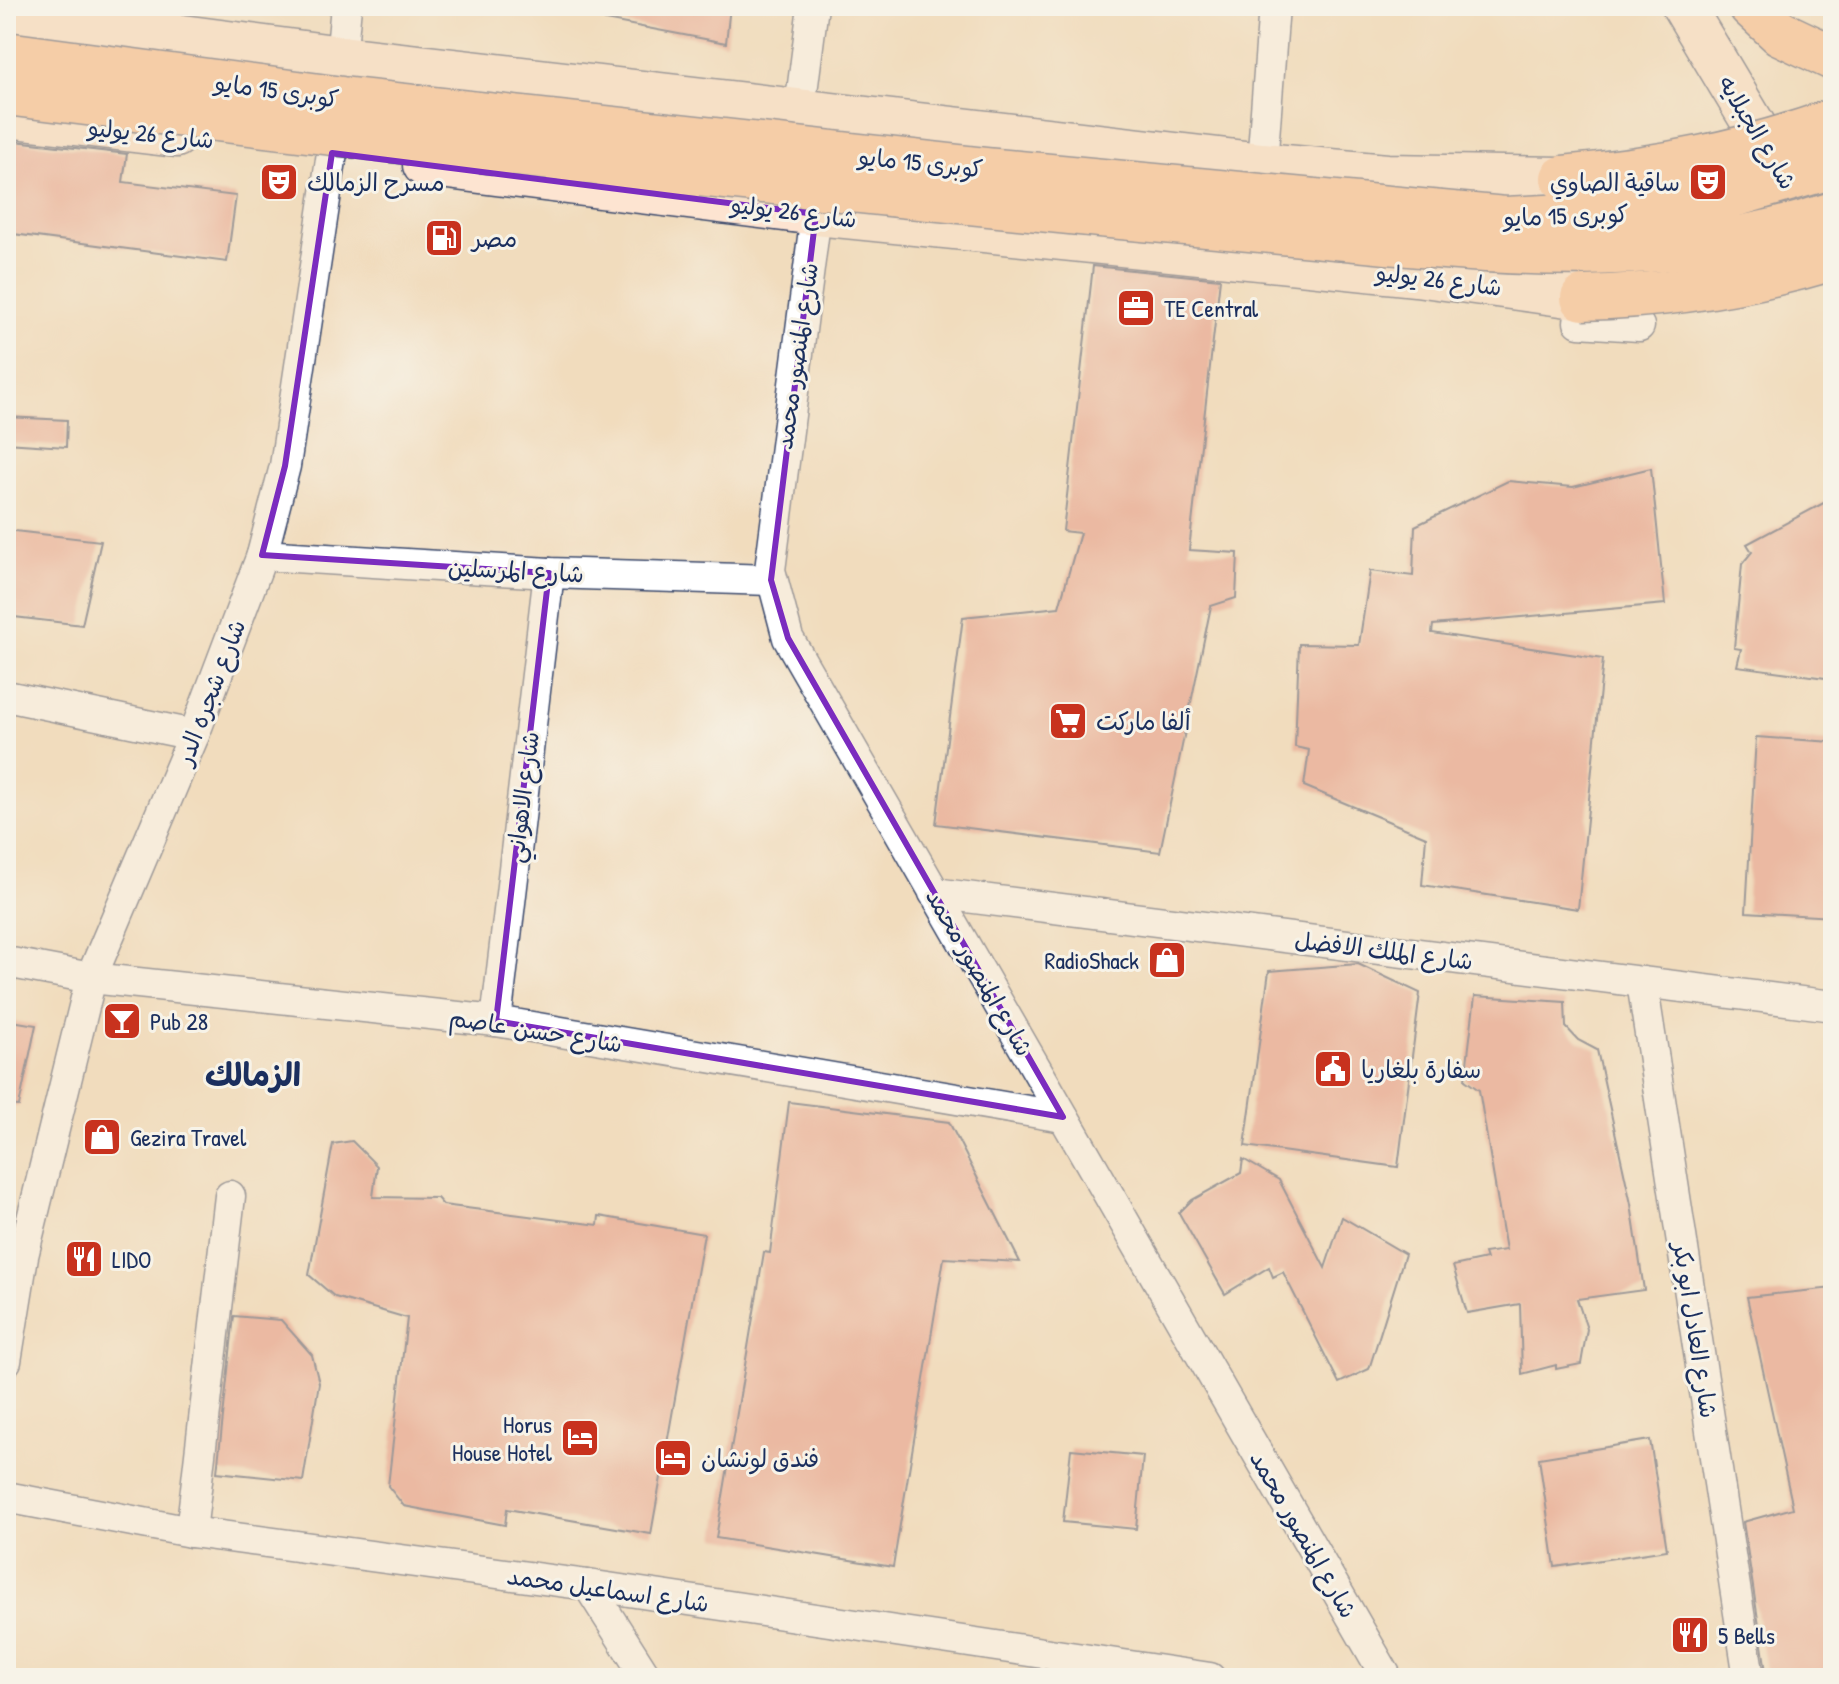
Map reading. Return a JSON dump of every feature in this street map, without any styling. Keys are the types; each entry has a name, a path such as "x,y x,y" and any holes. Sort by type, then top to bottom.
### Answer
{"highway":[{"path":"1766,20 1833,58"},
{"name":"كوبرى 15 مايو","path":"6,54 342,99 956,166 1505,219 1646,212 1716,200 1833,166"},
{"name":"كوبرى 15 مايو","path":"6,93 375,139 978,203 1502,253 1601,255 1699,247 1796,226 1833,214"},
{"path":"1563,178 1655,169 1744,148 1833,121"},
{"path":"1583,298 1694,292 1775,276 1833,259"}],"street":[{"name":"شارع شجره الدر","path":"6,1361 23,1256 91,978 194,735 262,555 285,466 332,153 346,6"},
{"path":"800,108 813,6"},
{"path":"1262,164 1274,6"},
{"name":"شارع الجبلايه","path":"1683,6 1833,259"},
{"name":"شارع الجبلايه","path":"1709,6 1833,203"},
{"path":"6,13 341,57 1262,164 1387,175 1563,178"},
{"name":"شارع 26 يوليو","path":"6,116 332,153 816,214 1416,275 1583,298"},
{"name":"شارع المنصور محمد","path":"816,214 773,533 771,580 788,638 1387,1678"},
{"path":"1583,298 1579,322 1639,326"},
{"name":"شارع المرسلين","path":"262,555 549,573 771,580"},
{"name":"شارع الاهواني","path":"496,1021 549,573"},
{"path":"6,696 194,735"},
{"name":"شارع الملك الافضل","path":"934,893 1833,1006"},
{"name":"شارع حسن عاصم","path":"6,962 91,978 496,1021 1063,1117"},
{"name":"شارع العادل ابو بكر","path":"1642,982 1749,1678"},
{"path":"191,1532 230,1196"},
{"name":"شارع اسماعيل محمد","path":"6,1497 191,1532 588,1585 1210,1678"},
{"path":"588,1585 647,1678"}],"highlighted area":[{"path":"332,153 816,214 771,580 788,638 1063,1117 496,1021 549,573 262,555 285,466"}],"building":[{"path":"606,6 730,6 726,43 605,20"},
{"path":"6,140 127,154 123,182 236,196 227,262 6,233"},
{"name":"ألفا ماركت","path":"1093,266 1220,279 1189,550 1238,553 1236,598 1211,606 1160,852 936,824 963,617 1059,607 1080,533 1063,531"},
{"path":"6,417 67,420 66,447 6,443"},
{"path":"1651,468 1665,604 1433,625 1432,633 1603,659 1578,909 1422,885 1426,837 1304,786 1309,750 1295,747 1299,644 1359,645 1370,571 1413,576 1415,526 1508,481 1573,487"},
{"path":"1833,498 1833,679 1737,666 1741,649 1734,648 1742,564 1752,552 1747,544"},
{"path":"6,530 101,541 82,625 6,616"},
{"path":"1756,737 1833,742 1833,917 1746,912"},
{"name":"سفارة بلغاريا","path":"1358,964 1420,993 1398,1167 1245,1146 1269,971"},
{"path":"1475,996 1565,1002 1566,1027 1578,1040 1597,1050 1631,1204 1644,1290 1577,1299 1587,1329 1581,1364 1556,1369 1556,1365 1522,1374 1520,1304 1467,1313 1453,1266 1486,1259 1484,1253 1506,1250 1479,1090 1465,1080"},
{"path":"6,1020 36,1025 19,1106 6,1105"},
{"path":"789,1102 949,1122 1020,1262 944,1258 893,1567 716,1538 764,1252 770,1253"},
{"path":"352,1141 377,1166 373,1197 437,1198 443,1205 598,1225 599,1216 704,1234 651,1534 507,1509 505,1525 404,1506 388,1486 407,1318 335,1297 309,1275 333,1144"},
{"path":"1243,1159 1279,1180 1325,1268 1342,1217 1405,1254 1369,1369 1339,1383 1283,1272 1273,1277 1269,1267 1225,1294 1179,1213 1192,1200 1241,1173"},
{"path":"1833,1288 1833,1678 1767,1678 1743,1522 1793,1508 1747,1297"},
{"path":"234,1316 281,1320 312,1355 319,1383 303,1481 217,1472"},
{"path":"1650,1440 1667,1550 1555,1567 1539,1458"},
{"path":"1071,1449 1143,1456 1136,1529 1063,1522"}],"place":[{"name":"مسرح الزمالك","path":"279,182"},
{"name":"ساقية الصاوي","path":"1708,182"},
{"name":"مصر","path":"444,238"},
{"name":"TE Central","path":"1136,308"},
{"name":"ألفا ماركت","path":"1068,721"},
{"name":"RadioShack","path":"1167,960"},
{"name":"Pub 28","path":"122,1021"},
{"name":"سفارة بلغاريا","path":"1333,1069"},
{"name":"Gezira Travel","path":"102,1137"},
{"name":"LIDO","path":"84,1259"},
{"name":"Horus House Hotel","path":"580,1438"},
{"name":"فندق لونشان","path":"673,1458"},
{"name":"5 Bells","path":"1690,1635"}],"district":[{"name":"الزمالك","path":"253,1074"}]}
